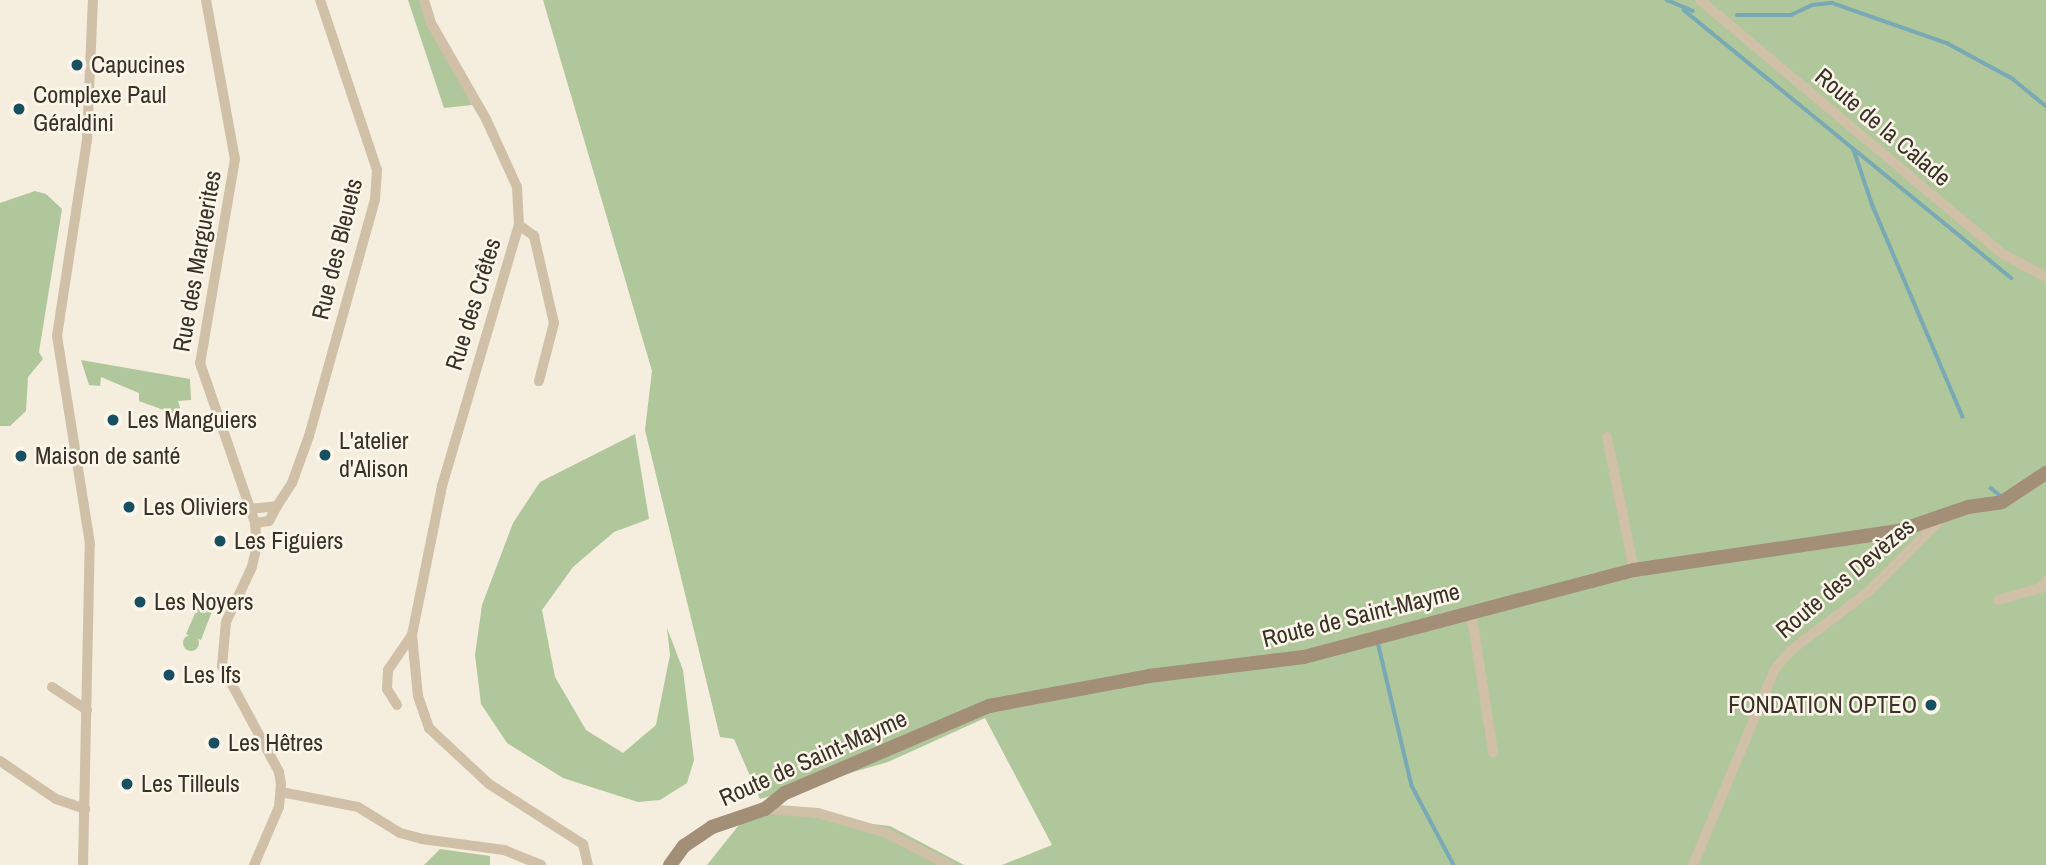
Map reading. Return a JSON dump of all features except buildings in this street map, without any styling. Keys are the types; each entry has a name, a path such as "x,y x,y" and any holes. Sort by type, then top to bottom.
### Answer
{"street":[{"path":"83,865 90,544 57,336 88,141 93,0"},
{"name":"Rue des Marguerites","path":"206,0 235,159 200,363 255,523"},
{"name":"Rue des Bleuets","path":"255,523 269,521 292,483 309,436 376,199 377,170 320,0"},
{"name":"Rue des Crêtes","path":"424,0 431,23 486,119 517,187 519,225 442,486 412,635 415,674 429,728 489,784 583,844 588,865"},
{"name":"Route de la Calade","path":"1700,0 2003,254 2046,277"},
{"path":"519,225 534,236 554,323 539,381"},
{"path":"1607,437 1634,570"},
{"name":"Route de Saint-Mayme","path":"670,865 701,833 765,809 785,793 989,706 1149,676 1304,657 1634,570 1898,531 2002,502 2046,474"},
{"path":"250,509 277,506"},
{"name":"Route des Devèzes","path":"1693,865 1775,669 1790,651 1869,591 1943,517"},
{"path":"254,865 281,792 279,772 222,666 226,622 252,567 255,523"},
{"path":"1998,600 2040,589 2046,580"},
{"path":"1471,611 1493,752"},
{"name":"Rue des Crêtes","path":"397,705 387,689 387,670 412,635"},
{"path":"52,687 87,710"},
{"path":"0,761 56,799 85,809"},
{"path":"281,792 358,807 400,833 422,839 504,850 541,865"},
{"path":"765,809 818,813 886,833 949,865"}],"green space":[{"path":"408,0 420,0 472,105 444,108"},
{"path":"543,0 2046,0 2046,865 1002,865 1052,845 985,718 888,762 760,799 734,739 720,737 645,430 652,371"},
{"path":"35,191 46,194 62,209 39,352 43,359 28,377 26,411 10,426 0,426 0,203"},
{"path":"81,360 190,379 191,400 178,401 183,417 139,401 139,393 101,377 100,386 89,385"},
{"path":"635,434 649,519 614,532 573,567 542,610 555,677 586,730 623,753 656,725 670,655 667,628 683,670 694,760 687,783 660,800 638,802 563,778 507,743 481,704 475,655 482,605 513,523 540,482"},
{"path":"201,600 214,606 201,640 186,634"},
{"path":"191,635 197,637 197,649 191,651 185,649 183,643 185,637"},
{"path":"751,810 890,826 964,865 707,865"},
{"path":"440,849 490,856 490,865 424,865"}],"waterway":[{"path":"1667,0 1693,11"},
{"path":"1737,15 1791,15 1812,5 1832,3 1947,43 2013,79 2046,106"},
{"path":"1684,10 2011,278"},
{"path":"1854,150 1873,206 1963,417"},
{"path":"1991,488 2001,496"},
{"path":"1378,642 1412,786 1454,865"}],"place":[{"name":"Capucines","path":"77,65"},
{"name":"Complexe Paul Géraldini","path":"19,109"},
{"name":"Les Manguiers","path":"113,420"},
{"name":"L'atelier d'Alison","path":"325,455"},
{"name":"Maison de santé","path":"21,456"},
{"name":"Les Oliviers","path":"129,507"},
{"name":"Les Figuiers","path":"220,541"},
{"name":"Les Noyers","path":"140,602"},
{"name":"Les Ifs","path":"169,675"},
{"name":"FONDATION OPTEO","path":"1931,705"},
{"name":"Les Hêtres","path":"214,743"},
{"name":"Les Tilleuls","path":"127,784"}]}
